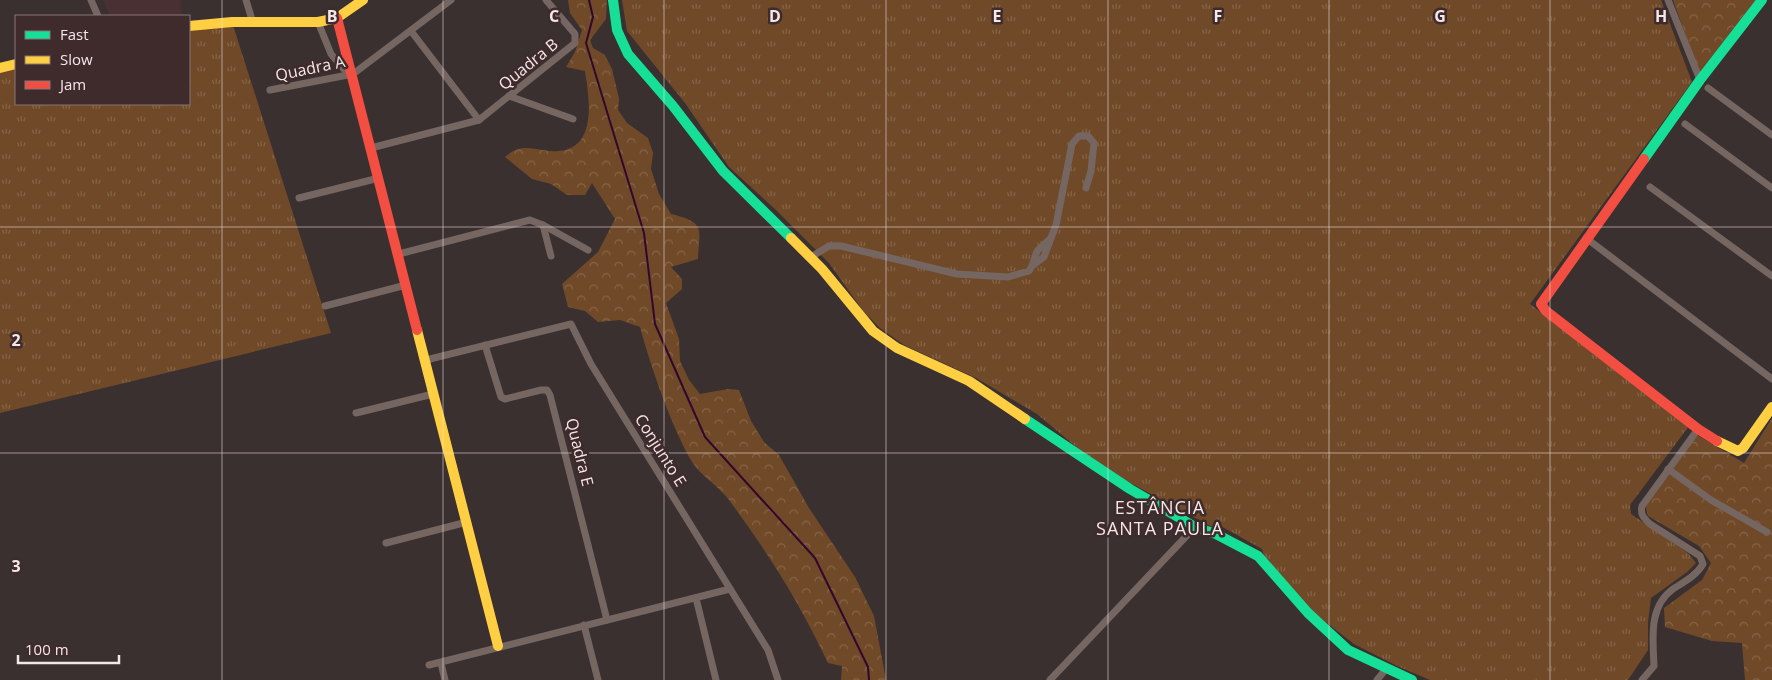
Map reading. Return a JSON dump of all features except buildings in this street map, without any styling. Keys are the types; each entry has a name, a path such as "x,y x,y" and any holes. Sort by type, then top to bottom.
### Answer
{"street":[{"path":"91,0 98,15"},
{"path":"246,0 253,23"},
{"path":"190,26 318,22 337,18 363,0"},
{"name":"Quadra A","path":"270,90 352,76 451,0"},
{"name":"Quadra B","path":"371,148 479,120 575,43 575,34 546,0"},
{"path":"612,0 616,30 628,54 673,106 723,171 811,257 841,292 856,314 873,331 897,348 969,381 1030,420 1093,466 1195,527 1216,534 1258,556 1308,613 1348,650 1412,680"},
{"path":"1668,0 1700,80"},
{"path":"1762,0 1700,80 1586,238 1542,301 1542,308 1698,428 1732,450 1738,451 1772,407"},
{"path":"337,18 498,646"},
{"path":"318,22 331,54 352,76"},
{"path":"411,31 479,120"},
{"path":"0,68 15,64"},
{"path":"1708,88 1772,134"},
{"path":"509,96 573,119"},
{"path":"1685,124 1772,188"},
{"path":"811,257 829,246 841,246 957,274 1008,277 1029,271 1036,251 1051,238 1056,225 1072,144 1079,136 1088,136 1094,143 1091,171 1086,188"},
{"path":"299,198 379,178"},
{"path":"1650,187 1772,276"},
{"path":"399,254 530,220 543,225 588,250"},
{"path":"543,225 550,256"},
{"path":"1586,238 1772,379"},
{"path":"325,306 406,285"},
{"name":"Conjunto E","path":"485,345 571,324 591,364 768,650 778,680"},
{"path":"426,360 485,345"},
{"name":"Quadra E","path":"485,345 501,397 505,399 541,390 547,390 550,395 607,620"},
{"path":"356,414 433,394"},
{"path":"1642,680 1654,666 1652,635 1656,611 1669,592 1698,572 1703,564 1700,556 1650,524 1643,518 1640,511 1698,428"},
{"path":"1668,469 1711,500 1768,532"},
{"path":"386,543 467,522"},
{"path":"1050,680 1195,527"},
{"path":"429,665 498,646 730,589"},
{"path":"696,598 716,680"},
{"path":"584,625 598,680"},
{"path":"440,663 445,680"},
{"path":"1377,680 1386,668"}],"shaded area":[{"path":"103,0 181,0 182,15 110,15"}],"green space":[{"path":"568,0 607,0 606,19 590,40 593,48 605,55 612,69 619,99 618,110 627,123 648,138 653,153 651,169 659,194 671,214 691,221 696,224 698,229 698,259 671,267 682,279 682,289 666,303 679,339 680,361 689,380 700,394 728,389 739,390 751,421 764,442 779,455 809,508 855,577 874,616 886,680 841,680 842,666 828,663 795,599 757,539 725,495 700,472 684,448 662,396 640,327 620,320 598,322 585,311 568,307 562,284 598,252 615,219 592,183 585,195 567,195 551,184 532,179 505,157 512,152 525,148 559,151 571,148 580,141 585,131 589,107 585,71 566,67 575,52 582,30 570,13"},
{"path":"622,0 1661,0 1692,82 1530,304 1689,426 1630,505 1631,514 1688,553 1696,563 1687,572 1651,598 1648,622 1648,650 1628,680 1430,680 1354,644 1314,613 1264,556 1262,549 1219,525 1214,528 1099,466 1037,414 976,378 904,345 880,328 864,312 829,263 777,211 729,167 685,103 627,31"},
{"path":"1673,0 1756,0 1699,73"},
{"path":"232,22 331,333 0,413 0,71 15,67 15,105 190,105 190,31"},
{"path":"1772,418 1772,680 1745,680 1742,643 1712,641 1665,627 1664,608 1702,580 1711,563 1699,546 1648,516 1645,504 1697,435 1744,463"}],"waterway":[{"path":"589,0 593,17 586,43 644,233 655,324 705,437 815,558 868,667 869,680"}],"traffic: fast":[{"path":"613,0 617,30 628,54 673,106 723,171 791,238"},
{"path":"1644,159 1700,80 1762,0"},
{"path":"1025,419 1130,489 1195,527 1216,534 1258,556 1308,613 1348,650 1412,680"}],"traffic: slow":[{"path":"190,26 232,22 318,22 337,18 363,0"},
{"path":"0,68 15,64"},
{"path":"791,238 822,269 873,331 897,348 969,381 1025,419"},
{"path":"417,330 498,646"},
{"path":"1717,441 1738,451 1743,448 1772,407"}],"traffic: jam":[{"path":"337,18 417,330"},
{"path":"1644,159 1541,304 1546,311 1698,429 1717,441"}],"district":[{"name":"ESTÂNCIA SANTA PAULA","path":"1160,517"}]}
